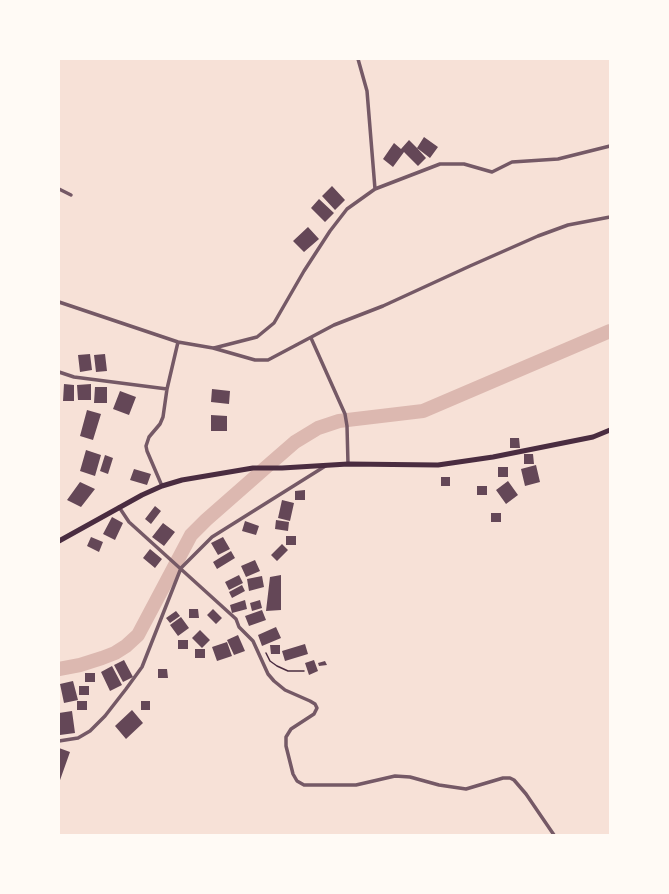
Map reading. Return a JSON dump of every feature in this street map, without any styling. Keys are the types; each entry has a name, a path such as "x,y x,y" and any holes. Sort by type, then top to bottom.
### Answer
{"main road":[{"path":"59,541 119,507 162,486 182,480 253,468 282,468 348,464 438,465 493,457 593,437 610,430"}],"street":[{"path":"358,59 367,91 375,189"},
{"path":"213,348 257,337 274,323 304,271 342,214 347,208 375,189 440,164 464,164 492,172 512,162 558,159 610,146"},
{"path":"59,189 71,195"},
{"path":"59,302 178,342 213,348 255,360 268,360 334,325 383,306 538,236 568,225 610,217"},
{"path":"311,338 345,414 347,426 348,464"},
{"path":"162,486 146,446 149,437 160,424 163,417 167,389 178,342"},
{"path":"59,372 74,377 167,389"},
{"path":"59,741 78,738 90,731 105,716 142,667 180,567 212,537 328,465"},
{"path":"119,507 130,522 236,619 239,627 253,641 268,674 274,681 285,690 316,704 317,708 314,714 291,729 286,737 286,746 293,774 297,782 304,785 356,785 395,776 410,777 439,785 466,788 503,778 510,778 514,780 526,794 554,835"}],"path":[{"path":"264,651 270,660 277,666 288,671 304,671"}],"building":[{"path":"424,137 438,147 430,158 417,148"},
{"path":"409,140 426,158 418,166 404,152 393,167 383,159 394,143 401,149"},
{"path":"332,186 345,200 335,210 322,196"},
{"path":"319,199 334,213 325,222 311,208"},
{"path":"308,227 319,239 304,252 293,241"},
{"path":"90,354 92,370 80,372 78,355"},
{"path":"105,354 107,371 96,372 94,355"},
{"path":"64,384 74,385 74,401 63,401"},
{"path":"91,384 91,400 78,400 77,385"},
{"path":"95,387 107,387 107,403 94,403"},
{"path":"212,389 230,391 229,404 211,402"},
{"path":"120,391 136,397 129,415 113,409"},
{"path":"87,410 101,414 93,440 80,436"},
{"path":"211,415 227,416 227,431 211,431"},
{"path":"510,438 519,438 520,448 510,448"},
{"path":"86,450 101,455 95,476 80,471"},
{"path":"524,454 533,454 534,464 524,464"},
{"path":"105,455 113,458 108,474 100,471"},
{"path":"536,465 540,482 525,486 521,469"},
{"path":"498,467 508,467 508,477 498,477"},
{"path":"134,469 151,474 147,485 130,480"},
{"path":"441,477 450,477 450,486 441,486"},
{"path":"508,481 518,495 506,504 496,490"},
{"path":"80,482 95,489 81,507 67,500"},
{"path":"477,486 487,486 487,495 477,495"},
{"path":"305,490 305,500 295,500 295,491"},
{"path":"282,500 294,503 290,521 278,518"},
{"path":"155,506 161,511 151,524 145,519"},
{"path":"491,513 501,513 501,522 491,522"},
{"path":"112,517 123,523 115,540 103,534"},
{"path":"276,520 289,522 288,531 275,529"},
{"path":"245,521 259,526 256,535 242,531"},
{"path":"163,523 175,532 164,546 152,537"},
{"path":"286,536 296,536 296,545 286,545"},
{"path":"91,537 103,542 99,552 87,546"},
{"path":"223,537 230,549 218,555 211,543"},
{"path":"282,544 288,550 277,561 271,555"},
{"path":"150,549 162,559 155,568 143,558"},
{"path":"231,551 235,558 217,569 213,562"},
{"path":"255,560 260,571 246,577 241,566"},
{"path":"239,575 243,583 229,590 225,582"},
{"path":"281,575 281,610 266,611 270,577"},
{"path":"262,576 264,587 249,591 247,579"},
{"path":"242,585 245,591 232,598 229,592"},
{"path":"245,600 247,609 232,613 230,605"},
{"path":"260,600 262,608 252,611 250,603"},
{"path":"189,609 198,609 199,618 189,618"},
{"path":"213,609 222,618 216,624 207,615"},
{"path":"262,610 266,620 249,626 245,616"},
{"path":"176,611 180,616 170,623 166,618"},
{"path":"181,617 189,628 178,636 170,625"},
{"path":"276,627 281,638 262,646 258,635"},
{"path":"200,630 210,640 202,648 192,638"},
{"path":"238,635 245,651 234,655 227,640"},
{"path":"178,640 188,640 188,649 178,649"},
{"path":"227,642 232,656 217,661 212,647"},
{"path":"305,644 308,654 285,661 282,651"},
{"path":"270,645 280,645 280,654 271,654"},
{"path":"195,649 205,649 205,658 195,658"},
{"path":"124,660 133,677 123,682 114,665"},
{"path":"314,660 318,671 309,675 305,663"},
{"path":"325,661 327,665 319,666 318,663"},
{"path":"112,666 122,685 110,691 101,672"},
{"path":"158,669 167,669 168,678 158,678"},
{"path":"85,673 95,673 95,682 85,682"},
{"path":"73,681 78,700 64,703 60,684"},
{"path":"79,686 89,686 89,695 79,695"},
{"path":"77,701 87,701 87,710 77,710"},
{"path":"141,701 150,701 150,710 141,710"},
{"path":"132,710 143,723 126,739 115,726"},
{"path":"72,711 75,733 60,735 59,713"},
{"path":"59,748 70,752 59,783"}],"waterway":[{"path":"59,669 80,665 115,653 126,646 138,635 191,535 295,442 318,428 339,421 423,411 610,331"}]}
